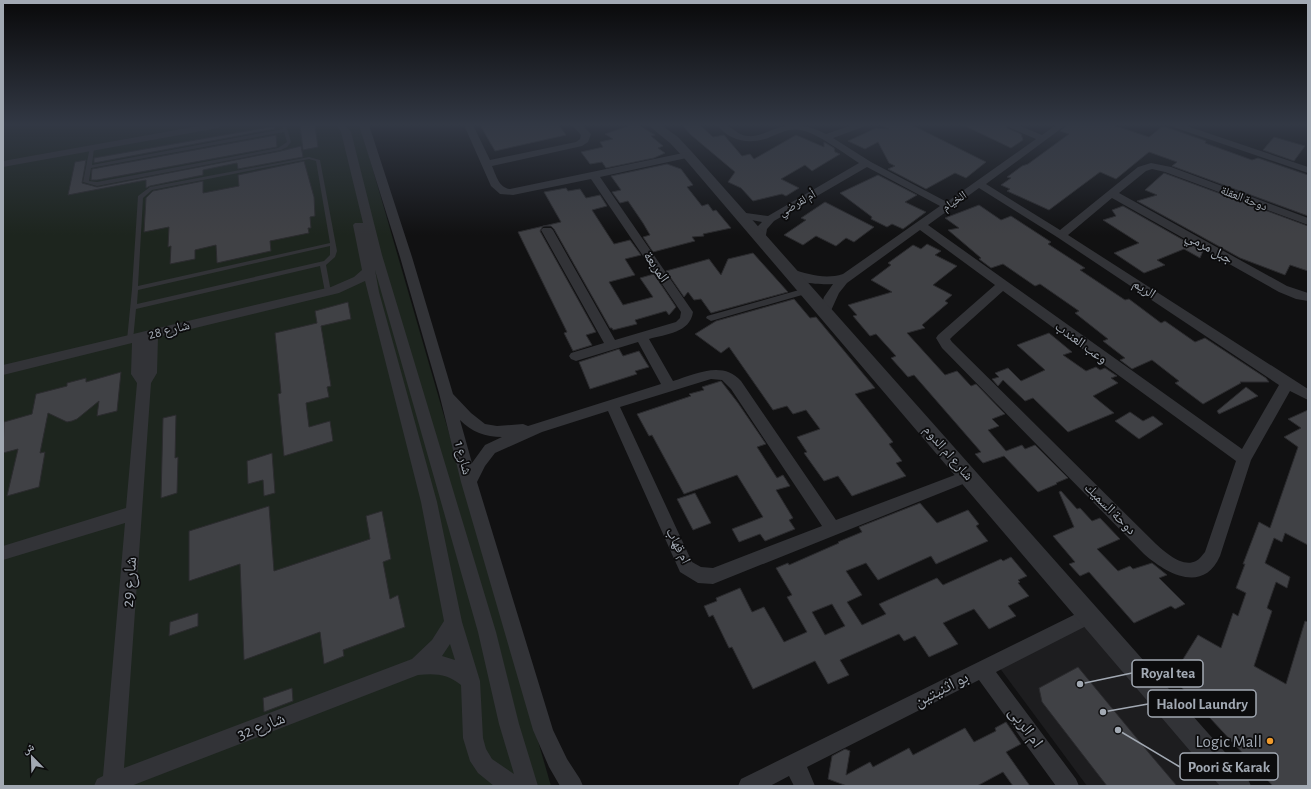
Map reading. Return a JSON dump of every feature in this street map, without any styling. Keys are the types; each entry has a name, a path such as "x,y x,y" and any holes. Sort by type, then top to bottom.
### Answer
{"street":[{"path":"3,164 15,162"},
{"name":"شارع 1","path":"352,162 376,255 487,632 509,724 528,786"},
{"name":"شارع 1","path":"375,162 406,257 543,730 554,756 566,778 574,786"},
{"path":"496,162 486,164 496,186 499,190 505,192 520,191 657,162"},
{"name":"شارع ام الدوم","path":"694,162 1238,786"},
{"name":"الخيام","path":"825,312 832,293 847,277 1009,162"},
{"path":"1284,162 1308,170"},
{"path":"866,163 947,206"},
{"name":"أم لقرضي","path":"760,239 762,228 770,219 866,163"},
{"name":"دوحة العقلة","path":"1061,235 1142,168 1152,166 1167,169 1308,222"},
{"name":"شارع 1","path":"355,174 351,187 373,292 428,502 454,622 470,681 473,738 477,754 485,766 497,776 514,786"},
{"name":"المربعة","path":"576,356 681,325 686,319 687,312 594,176"},
{"name":"الريم","path":"979,184 1061,235 1287,383 1308,395"},
{"name":"جبل مرمي","path":"1112,194 1283,289 1300,296 1308,296"},
{"name":"أم لقرضي","path":"739,214 756,218 770,219"},
{"name":"وعب العندب","path":"920,225 1002,286 1244,459"},
{"path":"547,230 612,346"},
{"name":"شارع 28","path":"3,370 331,291 358,280 369,270"},
{"name":"الخيام","path":"791,274 806,279 819,281 832,281 847,277"},
{"name":"دوحة السميك","path":"1002,286 943,338 947,346 1150,549 1166,563 1186,570 1200,567 1212,556 1244,459 1287,383"},
{"name":"شارع 28","path":"331,291 355,289 373,292"},
{"path":"711,318 806,291"},
{"name":"شارع 29","path":"108,784 134,513 144,382 150,373 152,334"},
{"path":"641,337 669,386"},
{"name":"شارع 29","path":"134,339 138,377 144,382"},
{"path":"470,482 480,462 490,449 537,428 669,386 715,374 724,375 732,379 832,528"},
{"path":"446,393 473,425 483,429 506,432 537,428"},
{"name":"ام قهاب","path":"612,405 686,567 698,575 713,576 832,528 968,476"},
{"path":"3,553 134,513"},
{"name":"بو اثنيتين","path":"749,786 1090,616"},
{"name":"شارع 32","path":"418,666 439,646 454,622"},
{"name":"شارع 32","path":"108,784 418,666 433,664 447,666 460,672 470,681"},
{"name":"ام الربى","path":"982,669 1069,786"},
{"path":"794,764 805,786"}],"lane":[{"path":"89,162 86,182 90,184 98,184 213,162"},
{"path":"88,167 114,162"},
{"path":"134,339 134,307 140,197 150,189 290,162"},
{"path":"134,307 324,263 333,256 334,251 317,162"},
{"path":"135,289 332,244"},
{"path":"324,263 323,267 331,291"}],"shaded area":[{"path":"3,162 371,162 551,786 3,786"},
{"path":"1087,622 1226,786 1087,786 999,667"}],"building":[{"path":"75,162 86,162 82,183 97,187 226,162 277,162 238,169 237,163 203,170 203,175 146,188 146,180 68,195"},
{"path":"131,162 196,162 97,180 91,180 92,169"},
{"path":"304,162 314,197 315,216 310,217 311,228 308,228 309,233 270,241 271,251 217,263 216,245 195,250 195,259 170,264 171,246 168,247 169,227 144,232 146,198 153,191 203,181 203,193 239,186 238,175"},
{"path":"588,162 636,162 606,168 602,162 590,164"},
{"path":"723,162 827,162 812,171 805,165 781,179 799,188 786,196 782,194 753,201 741,188 728,182 735,172"},
{"path":"888,162 986,162 966,178 955,173 926,189 888,169 895,166"},
{"path":"1031,162 1137,162 1116,179 1100,172 1049,210 1007,191 1010,189 1001,185 1011,178 1007,177 1022,166"},
{"path":"1177,162 1269,162 1308,175 1308,216 1172,166"},
{"path":"667,164 681,169 693,185 687,187 702,206 708,204 713,211 716,210 731,228 703,234 704,236 692,237 695,241 653,252 643,237 650,235 628,201 620,203 612,192 621,190 611,176"},
{"path":"1164,173 1308,226 1308,271 1290,265 1285,275 1240,258 1137,201 1157,195 1145,190"},
{"path":"878,175 917,195 905,202 926,212 903,229 892,224 887,227 871,219 872,217 840,193"},
{"path":"566,188 568,191 580,189 586,198 600,195 607,206 592,210 614,244 630,240 641,255 625,259 635,275 609,282 623,305 653,297 640,278 654,274 676,307 669,315 666,311 635,320 637,324 613,330 610,328 554,229 551,226 544,226 561,222 544,192"},
{"path":"825,202 874,227 854,242 846,238 836,246 816,236 803,245 784,235 806,220 801,218"},
{"path":"979,205 1001,220 1011,216 1051,242 1048,244 1085,268 1080,270 1125,300 1129,299 1161,323 1165,321 1195,342 1205,338 1266,378 1269,382 1240,382 1241,383 1203,404 1175,383 1179,381 1152,360 1132,369 1120,360 1125,358 1103,341 1108,339 1075,313 1079,311 1040,284 1035,286 1003,264 991,268 979,259 981,258 948,230 959,228 945,218"},
{"path":"1123,206 1203,251 1200,258 1184,249 1157,260 1165,265 1144,273 1114,253 1139,243 1103,220 1116,216 1112,210"},
{"path":"543,226 540,231 596,332 586,335 592,345 573,351 564,333 567,332 518,232"},
{"path":"927,244 941,251 935,255 957,266 933,285 952,295 945,301 948,303 922,325 925,328 907,333 945,375 957,371 971,386 976,384 1005,414 992,419 999,426 988,430 1006,451 1022,445 1025,449 1035,445 1068,478 1038,492 1004,456 983,463 975,454 981,452 914,375 908,377 891,358 896,356 876,334 870,336 853,316 857,315 848,305 892,292 871,280 891,265 888,263 913,245 921,249"},
{"path":"753,253 788,292 711,313 701,299 694,300 688,292 684,297 666,271 709,259 721,275 728,259"},
{"path":"794,299 810,318 816,317 875,388 855,394 893,442 889,444 902,461 896,463 906,476 852,496 838,476 824,481 804,453 807,452 797,437 820,429 806,410 793,414 787,406 773,410 729,347 721,353 695,334 716,321"},
{"path":"348,302 351,319 321,326 331,386 327,387 329,397 306,403 309,427 330,421 333,441 284,456 278,394 281,393 275,333 317,323 315,311"},
{"path":"1049,333 1072,352 1063,355 1086,371 1096,367 1100,370 1105,368 1117,376 1111,378 1118,383 1093,396 1114,413 1068,432 1033,398 1025,401 1003,380 998,386 992,379 999,377 995,373 1008,368 1021,381 1045,370 1017,345"},
{"path":"619,349 623,356 639,351 649,367 635,371 637,374 590,389 579,362"},
{"path":"121,372 117,411 97,416 99,401 77,419 72,421 67,422 48,413 40,453 45,452 39,487 7,496 18,449 3,453 4,422 32,414 36,394 67,386 67,383 86,378 86,382"},
{"path":"721,381 766,444 757,447 777,478 783,475 790,486 776,490 793,518 789,520 795,529 765,541 760,534 739,542 732,529 763,517 737,475 684,494 652,435 649,436 637,414 691,396 689,394 704,390 702,387"},
{"path":"1246,387 1258,396 1219,414 1217,411"},
{"path":"1308,410 1308,545 1285,533 1282,542 1274,538 1265,563 1290,577 1287,588 1276,582 1267,608 1272,611 1254,666 1286,684 1305,621 1308,622 1308,786 1273,786 1172,677 1198,635 1221,648 1233,613 1238,616 1246,593 1236,588 1245,564 1243,564 1259,522 1270,528 1298,447 1284,437 1301,428 1288,419"},
{"path":"1130,412 1143,421 1153,416 1163,424 1139,439 1115,421"},
{"path":"176,415 175,458 178,457 177,493 161,498 163,418"},
{"path":"272,453 275,493 264,496 263,480 248,484 247,461"},
{"path":"1061,491 1077,509 1080,508 1092,521 1100,518 1120,539 1097,549 1118,571 1130,566 1133,569 1152,563 1167,575 1159,578 1185,604 1175,609 1171,606 1134,623 1089,572 1080,576 1069,564 1075,562 1053,536 1074,527 1059,492"},
{"path":"695,493 711,523 693,530 677,499"},
{"path":"920,503 937,523 968,510 979,524 976,526 988,541 936,564 931,556 878,580 866,563 846,571 862,595 847,602 862,625 886,614 879,604 937,578 943,585 1001,559 1003,561 1011,557 1027,576 1018,580 1020,582 1018,583 1029,596 1008,606 1016,616 989,629 974,609 943,623 958,644 929,657 915,636 904,641 899,634 840,660 849,675 828,684 815,661 753,689 732,647 729,648 713,615 709,617 704,606 717,601 716,598 740,588 752,612 764,607 784,642 807,632 787,597 792,595 776,568 788,563 789,565 862,532 859,527","holes":["832,604 845,626 825,635 812,612"]},
{"path":"269,506 274,571 370,539 366,516 382,511 391,559 383,562 390,599 398,595 405,627 343,650 344,656 324,664 320,632 244,660 240,564 189,581 189,531"},
{"path":"198,613 198,626 169,636 170,622"},
{"path":"1078,667 1177,786 1107,786 1042,702 1039,688"},
{"path":"292,688 293,701 264,712 263,698"},
{"path":"1006,722 1021,744 1006,752 1030,786 1013,786 1003,772 977,786 847,786 828,779 832,756 845,749 850,751 846,775 870,762 873,767 909,748 913,755 965,728 974,742 996,731 995,728"}],"place":[{"name":"Royal tea","path":"1080,684"},
{"name":"Halool Laundry","path":"1103,712"},
{"name":"Poori & Karak","path":"1118,730"},
{"name":"Logic Mall","path":"1270,741"}]}
